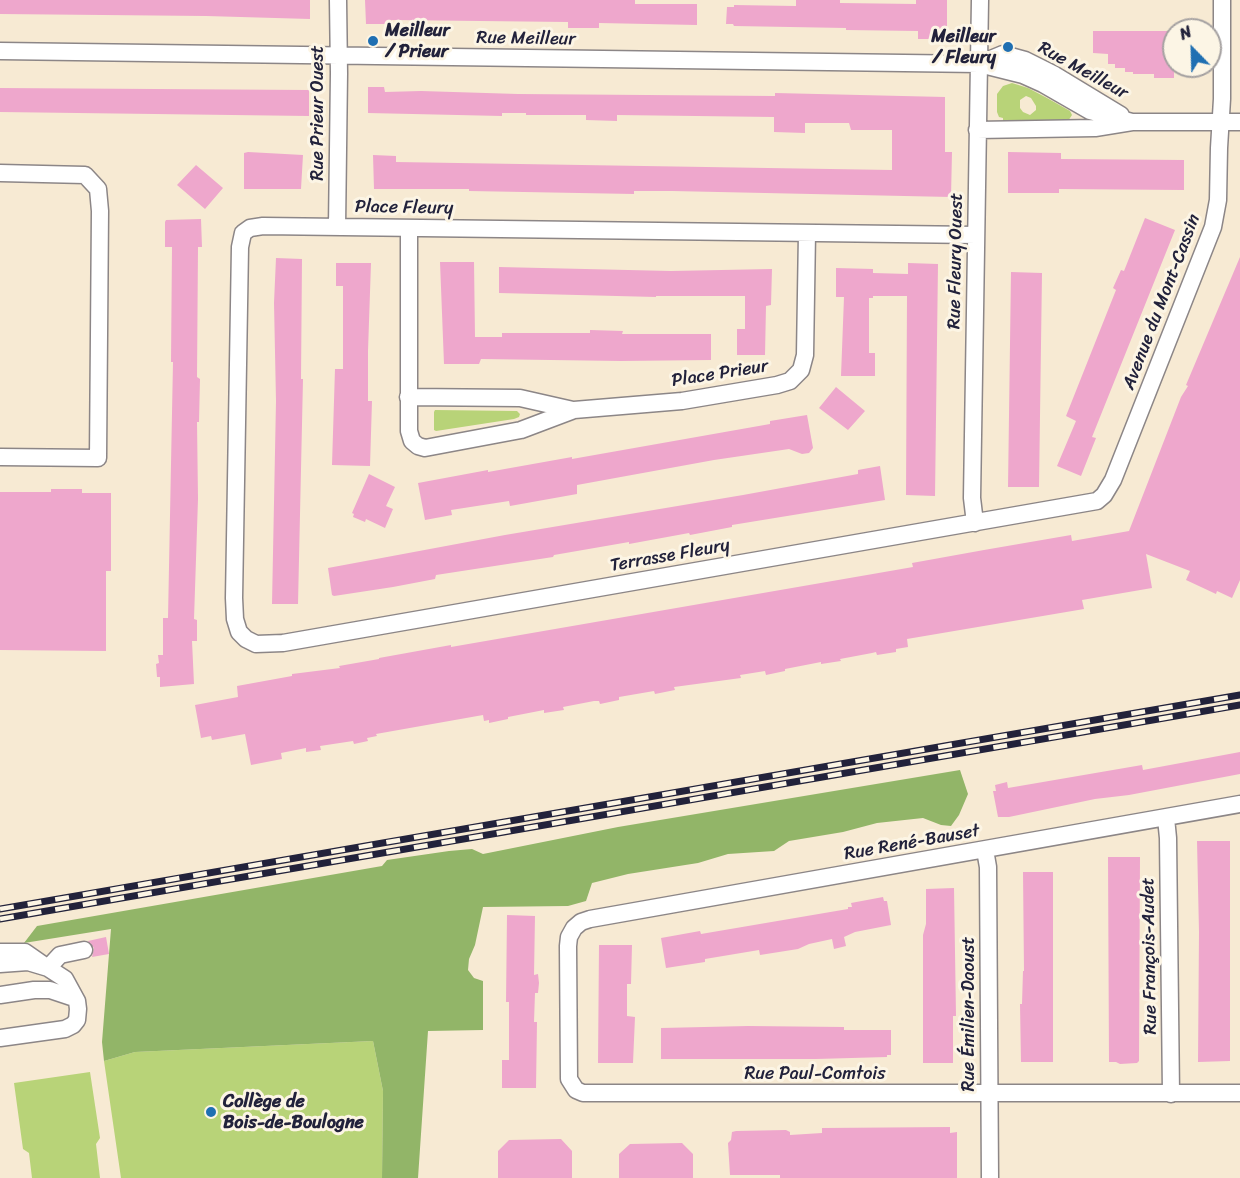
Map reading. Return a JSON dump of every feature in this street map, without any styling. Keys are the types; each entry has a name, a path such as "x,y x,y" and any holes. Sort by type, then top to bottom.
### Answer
{"street":[{"name":"Rue Prieur Ouest","path":"337,227 338,0"},
{"name":"Rue Fleury Ouest","path":"975,523 972,498 980,0"},
{"name":"Avenue du Mont-Cassin","path":"1100,499 1107,492 1113,480 1212,233 1218,200 1222,0"},
{"name":"Rue Meilleur","path":"0,51 979,64 1003,54 1043,68 1132,122"},
{"name":"Rue Meilleur","path":"977,130 1095,128 1132,122 1240,122"},
{"path":"0,173 85,175 98,189 100,211 98,458 0,457"},
{"name":"Place Fleury","path":"246,639 237,628 234,606 240,242 246,231 256,226 976,234"},
{"name":"Place Prieur","path":"409,228 408,397 410,438 418,446 425,448 521,430 574,410 682,401 781,384 795,378 803,365 805,355 807,233"},
{"name":"Place Prieur","path":"408,397 520,398 574,410"},
{"name":"Terrasse Fleury","path":"246,639 265,645 284,643 1089,503 1100,499"},
{"name":"Rue René-Bauset","path":"590,919 1240,804"},
{"name":"Rue François-Audet","path":"1166,818 1171,1094"},
{"name":"Rue Émilien-Daoust","path":"985,850 988,867 990,1178"},
{"name":"Rue Paul-Comtois","path":"590,919 574,928 568,941 569,1079 579,1092 588,1094 1240,1093"},
{"path":"48,968 60,955 84,950"},
{"path":"0,952 25,952 65,978 77,1000 78,1009 77,1020 70,1028 0,1038"},
{"path":"0,964 28,962 48,968"},
{"path":"0,995 50,990 77,1000"}],"green space":[{"path":"1012,83 1028,88 1070,111 1072,115 1068,121 1003,122 1003,118 999,117 997,112 997,94 1003,86","holes":["1026,96 1031,98 1036,110 1030,115 1020,108 1020,100"]},
{"path":"435,410 517,411 520,414 514,419 436,431 434,430"},
{"path":"960,770 968,794 959,815 951,826 923,818 877,823 843,832 789,841 774,851 728,854 698,863 628,874 592,883 586,901 568,906 483,907 468,970 474,978 483,981 483,1030 428,1031 418,1178 382,1178 383,1091 373,1041 135,1052 104,1061 102,1042 111,929 24,943 37,926 382,866 387,860 472,849 483,854 618,827"},
{"path":"373,1041 383,1091 382,1178 121,1178 104,1061 135,1052"},
{"path":"90,1072 100,1138 96,1144 100,1178 32,1178 29,1153 23,1149 14,1083"}],"building":[{"path":"0,0 310,0 310,19 0,14"},
{"path":"365,0 635,0 635,4 697,4 697,25 599,23 599,28 568,28 568,22 392,20 392,24 366,24"},
{"path":"796,0 916,4 916,0 947,0 947,39 918,39 918,31 726,24 727,7 734,7 734,5 796,6"},
{"path":"1093,31 1162,31 1162,78 1154,78 1154,74 1125,72 1125,68 1115,68 1115,64 1108,64 1108,54 1093,53"},
{"path":"368,87 384,87 385,92 775,96 775,93 945,97 945,152 952,152 951,197 672,191 634,191 634,194 469,191 469,189 374,189 373,155 396,156 396,162 892,170 892,130 851,130 849,123 805,123 805,133 774,132 774,117 617,115 617,121 586,120 586,115 526,115 526,113 502,113 502,116 368,113"},
{"path":"0,88 309,90 309,116 0,112"},
{"path":"1008,152 1061,153 1061,159 1184,160 1184,190 1059,189 1059,193 1008,193"},
{"path":"244,153 303,155 301,189 244,189"},
{"path":"196,165 223,188 205,209 177,185"},
{"path":"1145,218 1175,230 1092,437 1096,438 1081,476 1057,466 1076,421 1066,416 1116,290 1113,288 1121,270 1124,271"},
{"path":"201,219 202,247 198,247 197,377 200,379 199,422 197,422 198,499 194,619 197,620 197,641 192,641 194,684 160,687 156,664 159,663 158,655 163,655 163,618 168,618 173,362 171,362 172,247 165,247 165,222 166,220"},
{"path":"1240,257 1240,580 1232,598 1217,591 1216,594 1186,580 1190,571 1146,554 1152,588 1082,600 1084,609 907,639 908,647 896,649 896,652 877,655 876,652 840,659 841,661 821,664 821,662 785,669 785,671 766,675 765,671 740,675 741,678 674,687 675,690 655,694 654,691 619,697 619,700 600,704 599,701 594,701 563,707 564,710 544,713 544,710 489,723 489,720 484,721 483,715 376,734 377,736 367,738 368,741 354,744 353,741 320,746 321,750 306,752 306,748 281,753 282,759 251,765 245,734 212,740 211,736 201,738 195,705 238,697 237,686 451,645 451,647 913,567 912,563 984,550 1071,535 1072,541 1129,531 1181,397 1188,386 1186,385"},
{"path":"276,258 302,259 301,379 303,379 298,604 272,604"},
{"path":"440,262 474,262 475,337 502,337 502,333 590,333 590,330 623,331 622,334 711,334 711,360 481,359 479,364 444,364"},
{"path":"336,263 371,263 368,351 368,401 372,401 370,466 332,465 335,369 343,369 343,286 336,286"},
{"path":"908,263 938,264 935,496 906,495 907,296 869,298 869,353 875,353 875,376 841,376 844,297 836,297 836,268 873,269 873,273 908,274"},
{"path":"499,267 671,271 772,269 771,305 766,306 765,355 737,355 737,329 745,329 745,296 656,297 499,293"},
{"path":"1011,272 1042,273 1039,487 1008,487"},
{"path":"836,387 865,411 848,430 819,408"},
{"path":"807,415 813,448 809,453 802,454 789,449 714,460 577,485 577,494 510,506 509,501 451,510 452,515 425,520 418,483 488,470 488,472 572,457 572,459 770,424 770,421"},
{"path":"880,466 885,500 732,525 732,527 690,535 689,533 629,544 629,542 553,557 436,575 435,579 393,587 332,595 328,568 858,474 858,470"},
{"path":"369,474 395,487 386,506 393,509 385,528 366,519 365,522 353,517 352,513"},
{"path":"51,489 82,489 82,493 111,493 111,571 106,571 106,651 0,650 0,492 51,492"},
{"path":"1240,752 1240,774 1129,795 1095,799 1009,817 998,817 993,791 996,791 995,785 1007,782 1008,788 1142,765 1143,770"},
{"path":"1197,841 1230,841 1230,1061 1198,1062"},
{"path":"1108,857 1140,857 1139,1061 1137,1063 1109,1062"},
{"path":"1023,872 1053,872 1053,1062 1021,1062 1020,1004 1022,1004 1024,971"},
{"path":"954,888 956,1016 953,1016 953,1063 923,1063 923,935 926,924 926,889"},
{"path":"883,897 884,901 887,901 891,925 855,932 844,937 846,946 834,949 832,939 798,949 760,955 759,950 666,968 661,938 700,931 701,934 848,909 852,907 851,903"},
{"path":"507,915 535,916 534,975 538,974 539,983 538,993 535,993 534,1022 537,1022 536,1088 502,1088 502,1060 509,1060 509,1002 506,1002"},
{"path":"106,937 109,954 92,957 94,948 88,941"},
{"path":"599,945 632,945 631,984 627,984 627,1016 635,1017 633,1063 598,1063"},
{"path":"748,1026 891,1030 891,1055 816,1059 661,1059 661,1028"},
{"path":"950,1127 950,1133 957,1132 957,1178 780,1178 780,1175 730,1175 728,1143 732,1132 736,1131 786,1130 790,1132 790,1135 822,1133 822,1128"},
{"path":"561,1139 572,1151 572,1178 498,1178 498,1151 509,1140"},
{"path":"682,1143 693,1154 693,1178 619,1178 619,1154 630,1144"}],"railway":[{"path":"0,909 1240,695"},
{"path":"0,919 1240,705"}],"place":[{"name":"Meilleur / Prieur","path":"373,41"},
{"name":"Meilleur / Fleury","path":"1008,47"},
{"name":"Collège de Bois-de-Boulogne","path":"211,1112"}]}
